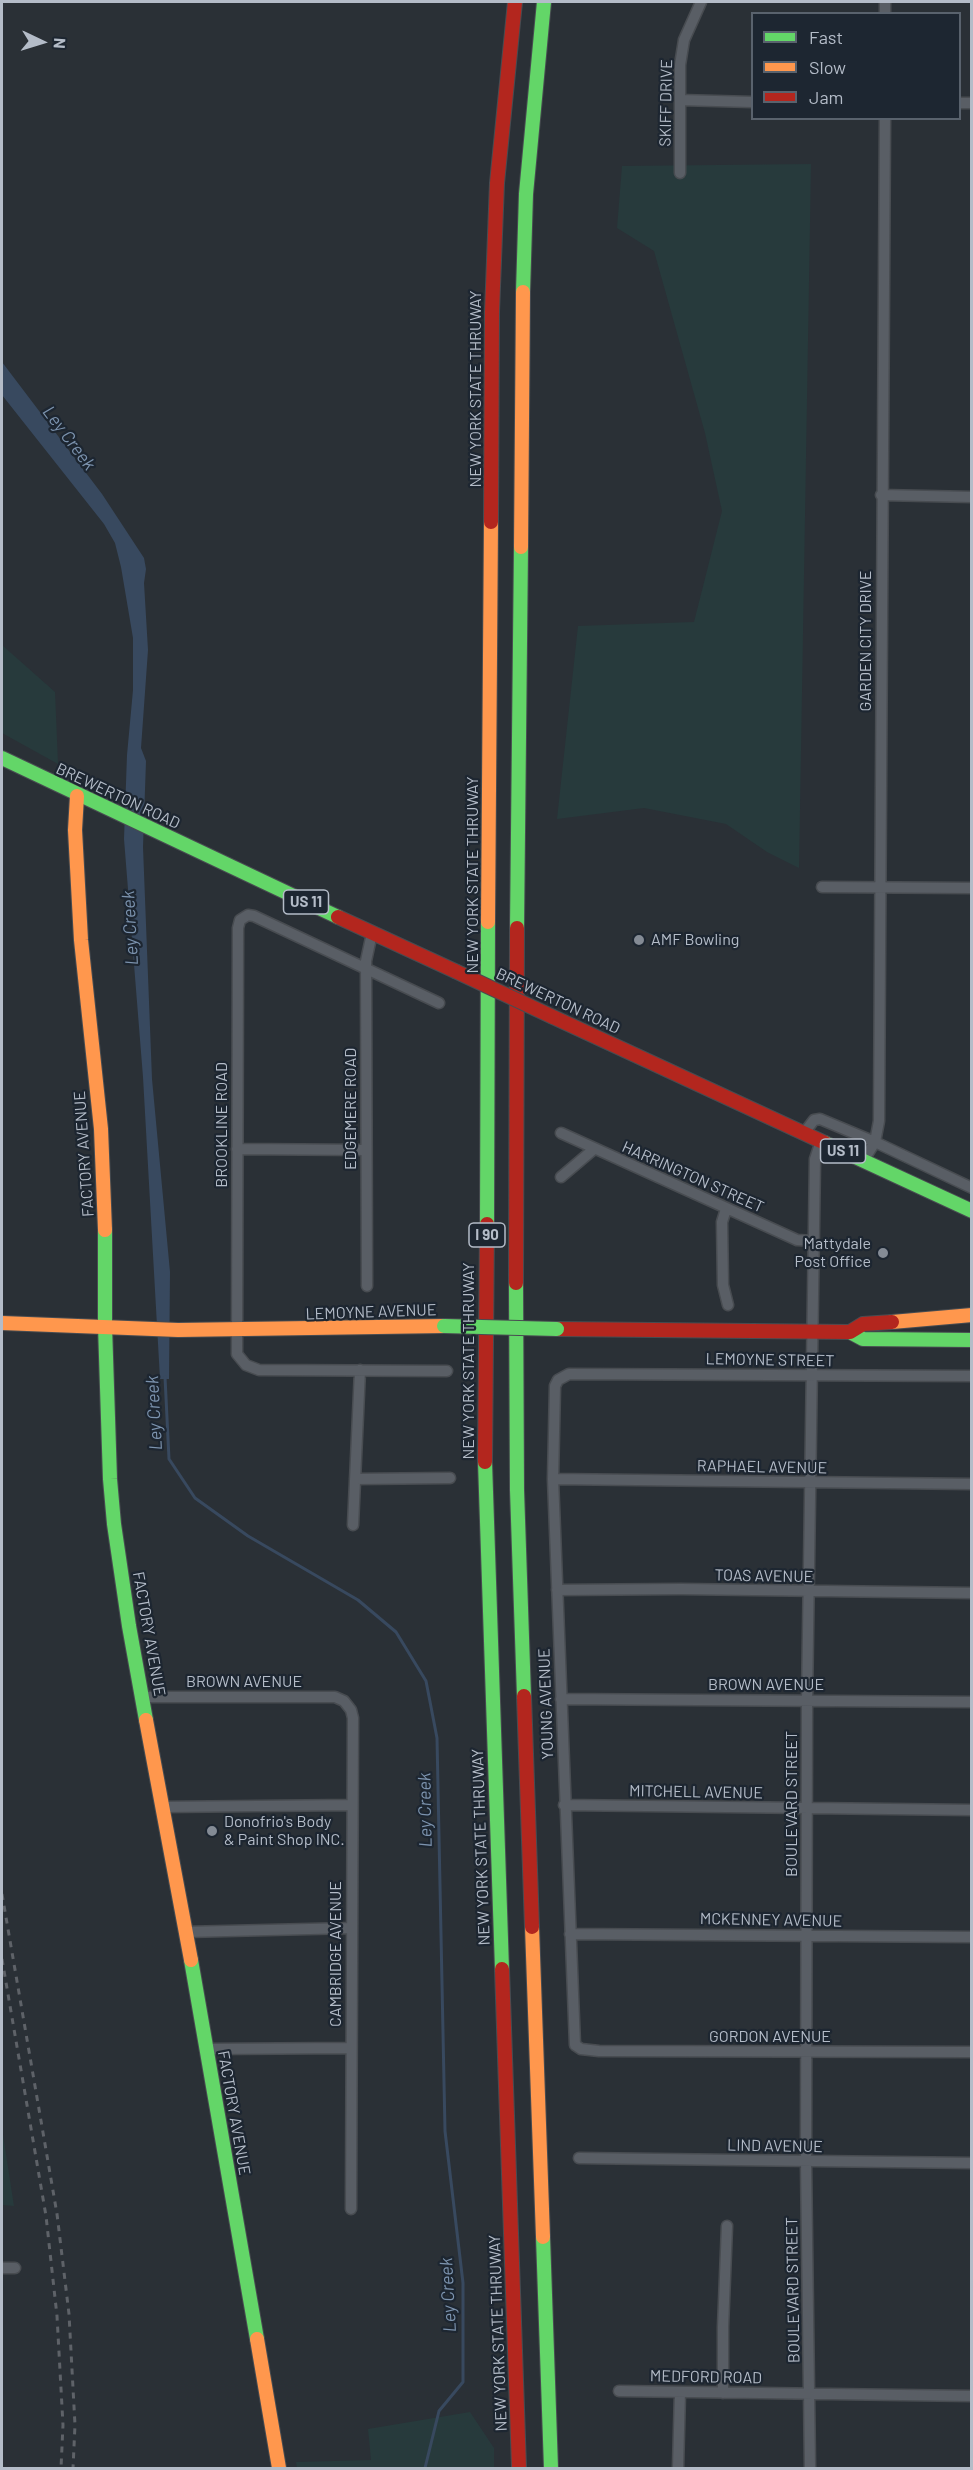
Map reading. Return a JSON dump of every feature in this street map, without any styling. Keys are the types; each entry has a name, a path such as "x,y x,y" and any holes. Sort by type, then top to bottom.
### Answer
{"main road":[{"name":"NEW YORK STATE THRUWAY","path":"515,2 497,183 492,312 485,1479 519,2469"},
{"name":"I 90","path":"544,2 523,247 515,1221 517,1490 550,2469"},
{"name":"BREWERTON ROAD","path":"2,758 77,796 972,1211"},
{"name":"FACTORY AVENUE","path":"77,796 75,830 81,940 104,1177 105,1326 110,1479 114,1524 129,1626 207,2049 279,2469"},
{"name":"LEMOYNE AVENUE","path":"850,1332 863,1324 972,1314"},
{"name":"LEMOYNE AVENUE","path":"2,1323 178,1330 444,1326 850,1332 863,1339 972,1340"}],"street":[{"name":"SKIFF DRIVE","path":"680,173 680,65 684,40 701,2"},
{"path":"680,100 751,102"},
{"name":"GARDEN CITY DRIVE","path":"863,1161 875,1142 879,1121 885,120"},
{"path":"881,495 972,497"},
{"path":"822,887 972,888"},
{"name":"BROOKLINE ROAD","path":"235,1330 240,920 248,915 254,916 366,969"},
{"name":"EDGEMERE ROAD","path":"367,1286 366,969 372,933"},
{"path":"366,969 439,1003"},
{"path":"804,1133 814,1120 820,1119 972,1188"},
{"name":"HARRINGTON STREET","path":"561,1133 796,1240 814,1241"},
{"name":"BOULEVARD STREET","path":"810,2469 806,2162 807,1701 815,1159 821,1141"},
{"path":"237,1149 366,1150"},
{"path":"561,1177 594,1149"},
{"path":"726,1209 722,1222 723,1285 728,1305"},
{"path":"235,1330 237,1354 252,1368 259,1370 447,1371"},
{"path":"353,1525 360,1370"},
{"name":"LEMOYNE STREET","path":"569,1374 972,1377"},
{"name":"YOUNG AVENUE","path":"569,1374 558,1380 555,1386 553,1479 573,2041"},
{"path":"355,1479 450,1478"},
{"name":"RAPHAEL AVENUE","path":"553,1479 972,1484"},
{"name":"TOAS AVENUE","path":"557,1590 972,1593"},
{"name":"BROWN AVENUE","path":"142,1697 335,1697 344,1701"},
{"name":"BROWN AVENUE","path":"561,1698 972,1702"},
{"name":"CAMBRIDGE AVENUE","path":"344,1701 351,1710 353,1718 351,2209"},
{"path":"162,1807 352,1805"},
{"name":"MITCHELL AVENUE","path":"564,1805 972,1810"},
{"path":"185,1932 351,1928"},
{"name":"MCKENNEY AVENUE","path":"570,1934 972,1937"},
{"name":"GORDON AVENUE","path":"573,2041 581,2049 599,2051 972,2052"},
{"path":"207,2049 351,2048"},
{"name":"LIND AVENUE","path":"579,2158 972,2163"},
{"path":"723,2393 727,2226"},
{"path":"2,2268 15,2268"},
{"name":"MEDFORD ROAD","path":"619,2391 972,2396"},
{"path":"678,2469 680,2392"}],"shaded area":[{"path":"811,164 799,868 767,852 726,824 644,808 557,819 578,626 694,622 722,511 705,433 654,251 617,228 622,166"},
{"path":"2,645 55,692 58,764 2,733"},
{"path":"2,2128 14,2206 2,2205"},
{"path":"470,2412 494,2448 494,2468 297,2468 296,2462 371,2460 368,2429"}],"water":[{"path":"2,362 102,494 144,558 146,569 144,583 148,650 141,748 146,761 143,847 152,1079 170,1272 169,1379 160,1379 143,1077 124,839 127,755 133,690 133,638 115,543 104,524 2,395"}],"waterway":[{"name":"Ley Creek","path":"165,1377 169,1459 195,1498 248,1536 358,1600 396,1632 426,1681 437,1738 445,2131 463,2283 463,2382 439,2411 425,2468"}],"railway":[{"path":"2,1894 57,2214 69,2314 75,2425 73,2468"},
{"path":"2,1959 46,2216 57,2316 63,2425 61,2468"}],"traffic: fast":[{"path":"523,292 526,194 544,2"},
{"path":"517,928 521,547"},
{"path":"2,758 338,917"},
{"path":"487,1224 488,922"},
{"path":"825,1143 972,1211"},
{"path":"105,1230 105,1326 110,1479 114,1524 129,1626 146,1720"},
{"path":"516,1283 517,1490 524,1696"},
{"path":"444,1326 557,1329"},
{"path":"850,1332 863,1339 972,1340"},
{"path":"485,1462 502,1969"},
{"path":"191,1960 257,2339"},
{"path":"543,2237 551,2468"}],"traffic: slow":[{"path":"521,547 523,292"},
{"path":"488,922 491,522"},
{"path":"77,796 75,830 81,940 101,1129 105,1230"},
{"path":"892,1322 972,1315"},
{"path":"2,1323 178,1330 444,1326"},
{"path":"146,1720 191,1960"},
{"path":"532,1927 543,2237"},
{"path":"257,2339 279,2468"}],"traffic: jam":[{"path":"491,522 492,312 497,183 515,2"},
{"path":"338,917 455,971"},
{"path":"516,1283 517,928"},
{"path":"455,971 553,1017"},
{"path":"553,1017 825,1143"},
{"path":"485,1462 487,1224"},
{"path":"557,1329 850,1332 863,1324 892,1322"},
{"path":"524,1696 532,1927"},
{"path":"502,1969 519,2468"}],"place":[{"name":"AMF Bowling","path":"639,940"},
{"name":"Mattydale Post Office","path":"883,1253"},
{"name":"Donofrio's Body & Paint Shop INC.","path":"212,1831"}]}
